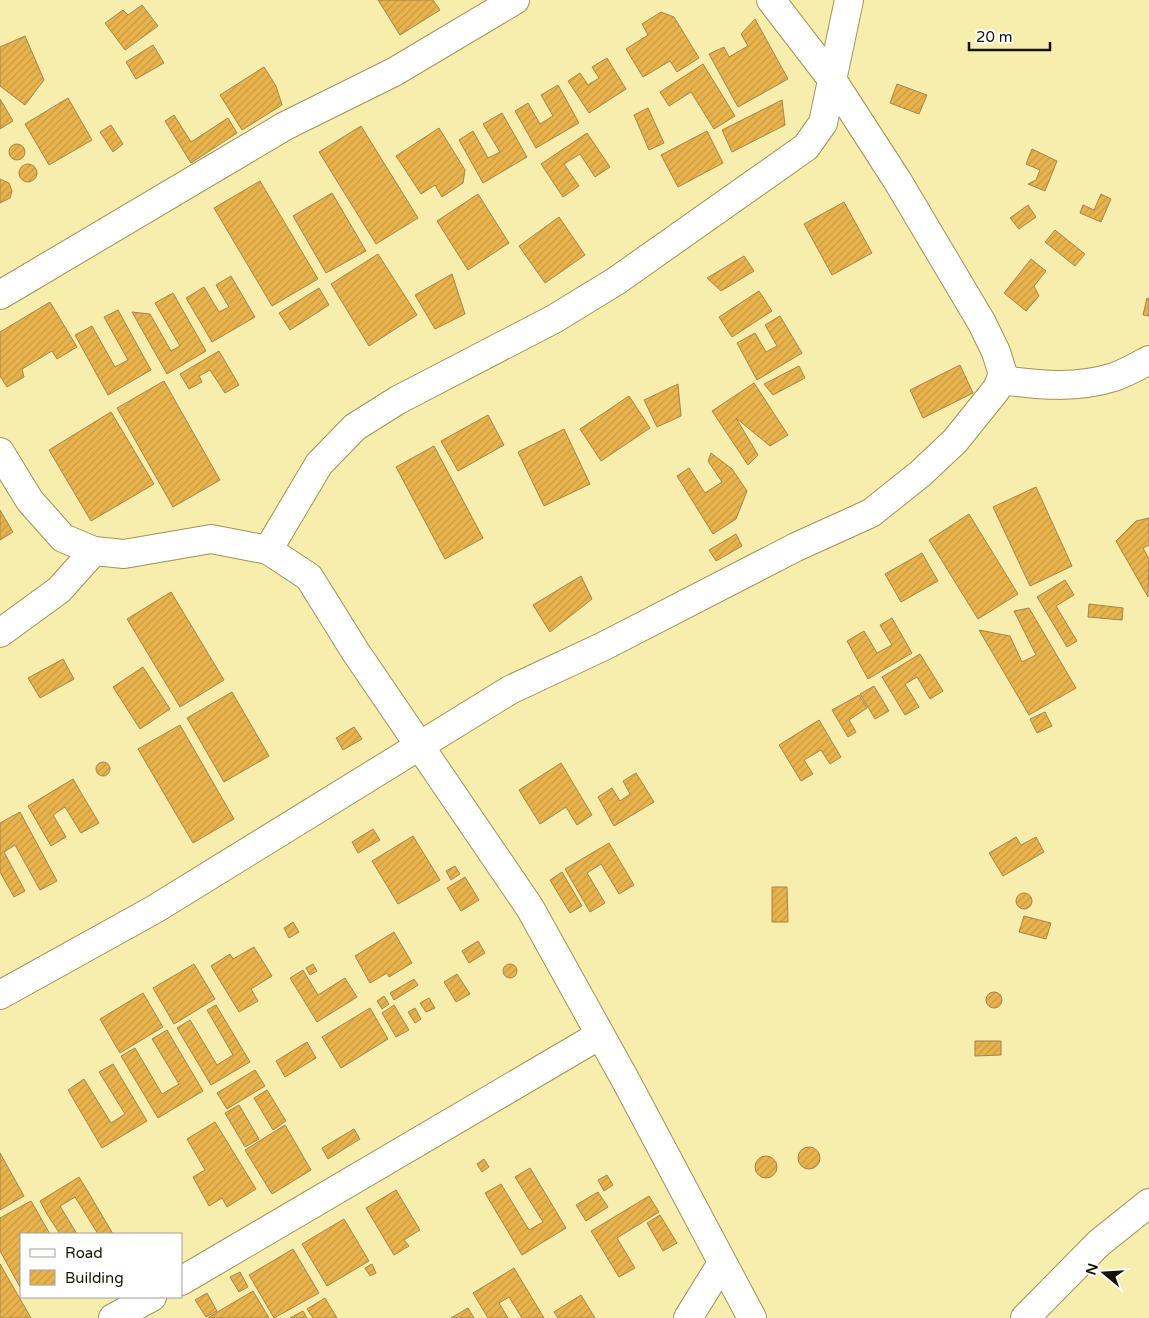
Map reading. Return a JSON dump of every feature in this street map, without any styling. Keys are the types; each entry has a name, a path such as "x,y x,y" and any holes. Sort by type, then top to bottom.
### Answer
{"street":[{"path":"0,295 252,145 394,72 515,0"},
{"path":"0,995 155,909 312,813 419,744 510,690 604,646 796,547 871,513 920,474 955,441 1001,380 1002,370 996,352 982,323 897,180 831,78 771,0"},
{"path":"268,550 319,464 355,428 398,400 554,319 608,286 806,147 823,123 849,0"},
{"path":"1001,380 1058,387 1115,377 1149,360"},
{"path":"0,452 30,501 63,538 94,551 124,554 211,539 268,550 309,577 355,651 530,908 752,1318"},
{"path":"0,633 59,590 94,551"},
{"path":"182,1280 600,1035"},
{"path":"1024,1318 1100,1244 1149,1203"},
{"path":"688,1318 722,1263"},
{"path":"114,1318 150,1298"}],"building":[{"path":"378,0 433,0 440,10 400,35"},
{"path":"142,5 158,26 125,50 105,23 123,10 128,15"},
{"path":"661,12 674,17 699,58 677,72 670,61 643,77 626,49 648,35 642,24"},
{"path":"755,19 788,79 738,107 709,54 724,47 729,57 748,46 741,34"},
{"path":"25,36 44,80 25,105 0,86 0,47"},
{"path":"153,45 164,63 136,79 126,62"},
{"path":"607,58 626,89 589,113 568,81 580,73 588,85 599,78 592,67"},
{"path":"703,64 735,116 714,129 691,92 669,106 660,92"},
{"path":"264,67 276,86 282,105 242,130 220,95"},
{"path":"897,84 927,95 919,114 890,103"},
{"path":"558,85 579,123 536,148 515,111 528,103 540,124 553,116 541,95"},
{"path":"68,98 92,140 49,165 25,124"},
{"path":"0,99 13,121 0,129"},
{"path":"782,100 785,125 732,152 722,130"},
{"path":"648,108 664,143 649,150 634,115"},
{"path":"502,113 527,157 483,183 459,140 473,131 488,158 500,152 483,124"},
{"path":"174,115 191,142 228,118 237,133 191,163 165,121"},
{"path":"111,125 123,144 113,152 100,132"},
{"path":"361,126 418,218 376,244 319,152"},
{"path":"439,128 465,170 463,183 442,197 435,185 421,194 396,156"},
{"path":"707,131 723,163 678,187 661,155"},
{"path":"587,133 610,167 595,177 580,154 564,164 579,186 563,197 541,164"},
{"path":"14,144 20,144 25,149 23,158 14,160 9,155 9,149"},
{"path":"1032,149 1057,161 1045,191 1028,184 1036,180 1040,170 1026,164"},
{"path":"24,164 32,164 37,169 35,180 24,182 19,177 19,169"},
{"path":"0,179 9,183 12,191 10,198 0,203"},
{"path":"260,181 318,279 272,306 214,208"},
{"path":"332,193 366,251 326,273 293,216"},
{"path":"478,194 509,243 468,270 437,221"},
{"path":"1101,194 1111,199 1101,222 1080,213 1083,205 1094,210"},
{"path":"844,202 872,253 832,275 804,224"},
{"path":"1028,205 1036,217 1019,229 1010,218"},
{"path":"559,217 585,255 545,283 519,246"},
{"path":"1055,230 1085,254 1075,266 1045,242"},
{"path":"378,254 417,315 369,346 331,284"},
{"path":"744,256 754,271 721,291 707,278"},
{"path":"1031,259 1046,271 1034,286 1039,296 1026,311 1004,293"},
{"path":"452,274 465,314 435,329 415,295"},
{"path":"231,276 255,317 212,342 186,298 204,287 219,312 229,307 216,285"},
{"path":"319,288 329,305 290,330 279,313"},
{"path":"759,291 772,311 732,337 719,317"},
{"path":"173,293 206,351 167,374 132,312 150,314 171,351 180,346 155,303"},
{"path":"1147,298 1149,299 1149,316 1143,315"},
{"path":"50,302 77,347 57,359 52,351 22,369 24,377 7,387 0,376 0,332"},
{"path":"118,310 151,370 108,395 75,335 92,326 115,367 128,360 104,317"},
{"path":"780,316 802,353 757,380 737,343 755,333 766,352 777,346 765,325"},
{"path":"219,351 239,385 225,393 210,370 199,376 202,382 189,389 180,374"},
{"path":"960,365 973,393 923,418 910,390"},
{"path":"799,366 805,378 773,395 764,384"},
{"path":"164,381 220,480 173,507 117,408"},
{"path":"754,383 788,435 770,446 736,418 758,455 748,465 712,411"},
{"path":"678,384 681,416 657,427 644,400"},
{"path":"629,396 650,428 601,461 580,429"},
{"path":"111,412 154,484 91,521 49,450"},
{"path":"488,415 504,445 458,471 441,441"},
{"path":"564,429 590,484 544,506 518,452"},
{"path":"434,446 483,538 445,559 396,467"},
{"path":"711,453 732,469 747,491 736,519 713,534 677,476 689,468 705,493 722,482 708,461"},
{"path":"1036,487 1072,566 1030,586 993,507"},
{"path":"0,510 13,532 0,540"},
{"path":"969,514 1018,594 978,619 929,540"},
{"path":"1149,518 1149,545 1143,548 1149,559 1148,597 1116,541 1136,521"},
{"path":"736,534 742,546 716,561 709,550"},
{"path":"922,553 938,581 901,602 885,574"},
{"path":"581,576 592,599 550,632 533,605"},
{"path":"1065,580 1074,595 1056,606 1077,641 1067,647 1037,597"},
{"path":"171,592 224,680 180,707 127,619"},
{"path":"1089,604 1123,608 1122,620 1088,617"},
{"path":"1029,608 1076,688 1029,715 979,630 1010,636 1022,662 1036,655 1014,611"},
{"path":"892,618 912,653 868,679 847,641 864,631 877,653 892,645 880,625"},
{"path":"920,654 943,691 930,699 917,677 905,684 919,707 905,715 882,677"},
{"path":"63,659 74,679 40,698 28,678"},
{"path":"143,667 170,709 140,729 113,687"},
{"path":"874,686 889,711 875,719 860,694"},
{"path":"232,692 269,756 224,782 187,718"},
{"path":"859,695 867,708 849,720 856,732 848,737 832,710"},
{"path":"1045,712 1052,726 1037,733 1030,719"},
{"path":"819,720 841,757 830,764 821,750 804,760 813,774 801,781 779,745"},
{"path":"180,725 234,819 193,843 138,749"},
{"path":"354,727 362,739 343,750 336,738"},
{"path":"100,762 106,762 110,769 106,776 100,776 96,772 96,766"},
{"path":"561,763 592,815 577,825 566,807 540,824 519,790"},
{"path":"636,773 654,802 614,826 598,797 612,788 620,801 630,794 623,781"},
{"path":"73,779 99,823 81,833 65,807 53,815 66,837 51,846 28,806"},
{"path":"20,812 57,881 40,890 15,845 4,852 25,891 14,897 0,872 0,823"},
{"path":"373,829 380,840 358,853 352,842"},
{"path":"413,836 440,880 398,904 372,861"},
{"path":"1016,837 1021,845 1036,837 1044,852 1003,876 989,853"},
{"path":"609,843 634,885 619,894 601,864 587,873 605,903 590,912 565,869"},
{"path":"455,866 460,874 451,880 446,871"},
{"path":"562,872 582,906 570,913 550,880"},
{"path":"465,877 479,900 461,911 447,888"},
{"path":"772,887 787,887 788,922 772,922"},
{"path":"1021,893 1027,893 1032,898 1030,907 1021,909 1016,904 1016,898"},
{"path":"1024,916 1051,923 1046,939 1019,932"},
{"path":"293,922 299,932 289,938 284,928"},
{"path":"394,932 412,963 389,977 387,973 370,983 355,956"},
{"path":"478,941 485,953 469,963 462,951"},
{"path":"254,947 272,976 251,989 258,1001 239,1012 211,966 230,954 233,959"},
{"path":"194,964 215,999 174,1024 153,988"},
{"path":"313,964 317,971 310,975 306,968"},
{"path":"510,964 515,966 517,971 515,976 510,978 505,976 503,971 505,966"},
{"path":"303,970 318,995 345,978 357,997 317,1022 290,978"},
{"path":"457,974 470,994 456,1002 444,982"},
{"path":"414,979 418,985 394,1000 390,993"},
{"path":"991,992 997,992 1002,997 1000,1006 991,1008 986,1003 986,997"},
{"path":"143,993 163,1027 120,1053 100,1019"},
{"path":"384,996 389,1004 382,1009 377,1001"},
{"path":"429,998 435,1008 426,1012 420,1003"},
{"path":"216,1005 250,1062 211,1085 177,1028 190,1020 217,1065 233,1055 207,1010"},
{"path":"394,1005 409,1030 396,1037 382,1013"},
{"path":"370,1008 388,1039 341,1068 322,1037"},
{"path":"415,1008 421,1019 415,1023 408,1012"},
{"path":"167,1030 203,1091 158,1118 121,1056 135,1048 162,1094 179,1084 152,1039"},
{"path":"975,1041 1001,1041 1001,1055 975,1056"},
{"path":"307,1042 316,1058 285,1077 276,1061"},
{"path":"113,1064 147,1121 102,1148 68,1090 84,1079 111,1123 125,1114 99,1072"},
{"path":"255,1070 265,1086 227,1109 217,1093"},
{"path":"267,1090 286,1121 273,1130 254,1098"},
{"path":"239,1105 259,1139 245,1147 225,1113"},
{"path":"215,1122 256,1189 227,1207 222,1198 209,1206 193,1177 205,1170 187,1139"},
{"path":"285,1125 311,1170 272,1194 245,1150"},
{"path":"354,1129 360,1139 328,1159 322,1148"},
{"path":"809,1147 819,1154 820,1158 813,1168 809,1169 799,1162 798,1158 805,1148"},
{"path":"0,1153 24,1196 0,1210"},
{"path":"766,1156 776,1163 777,1167 770,1177 766,1178 756,1171 755,1167 762,1157"},
{"path":"484,1159 489,1167 482,1172 477,1164"},
{"path":"530,1168 566,1228 522,1255 485,1193 501,1184 529,1230 543,1222 515,1177"},
{"path":"607,1175 613,1185 604,1191 598,1180"},
{"path":"79,1177 112,1233 97,1233 75,1197 60,1206 76,1233 59,1233 40,1201"},
{"path":"396,1190 420,1230 404,1240 409,1246 394,1255 366,1208"},
{"path":"598,1192 608,1207 586,1221 576,1205"},
{"path":"649,1196 659,1212 617,1238 635,1268 619,1277 591,1231"},
{"path":"31,1201 49,1233 20,1233 20,1287 0,1251 0,1218"},
{"path":"660,1215 677,1243 663,1251 647,1223"},
{"path":"344,1219 369,1261 327,1286 302,1244"},
{"path":"293,1249 319,1293 274,1318 249,1275"},
{"path":"0,1264 31,1318 0,1318"},
{"path":"372,1264 376,1273 370,1276 365,1268"},
{"path":"514,1268 544,1318 522,1318 509,1297 499,1303 508,1318 488,1318 473,1293"},
{"path":"240,1272 248,1287 239,1292 230,1277"},
{"path":"253,1291 269,1318 208,1318 219,1311"},
{"path":"207,1293 217,1311 206,1317 195,1300"},
{"path":"581,1295 595,1318 558,1318 554,1312"},
{"path":"325,1298 337,1318 313,1318 307,1309"},
{"path":"468,1308 474,1318 451,1318"},
{"path":"303,1311 307,1318 290,1318"}]}
